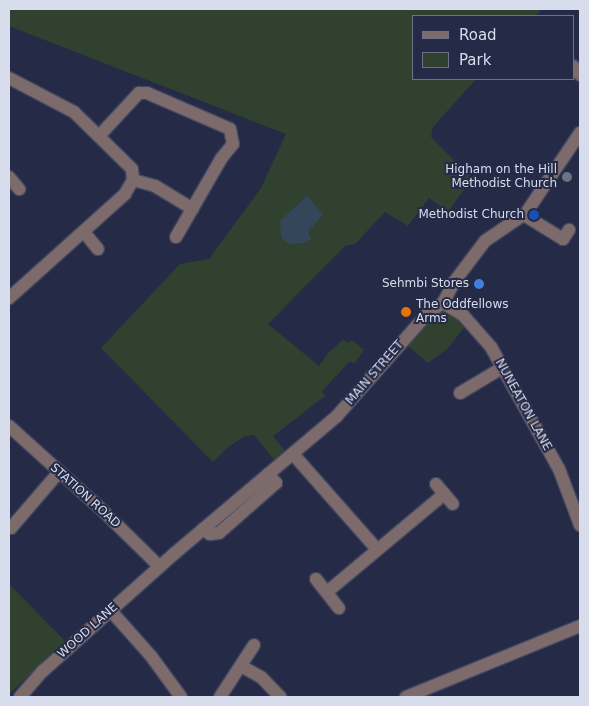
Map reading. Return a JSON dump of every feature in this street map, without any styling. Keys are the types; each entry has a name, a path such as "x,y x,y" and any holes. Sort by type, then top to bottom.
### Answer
{"street":[{"path":"9,78 62,104 132,169 133,180 125,194 9,298"},
{"path":"98,136 139,93 147,93 230,129 233,144 220,159 176,237"},
{"name":"MAIN STREET","path":"160,567 336,417 421,320 443,303 454,282 485,241 524,215 580,133"},
{"path":"9,177 19,189"},
{"path":"133,180 155,186 193,209"},
{"path":"524,215 563,239 569,230"},
{"path":"84,232 98,248"},
{"name":"NUNEATON LANE","path":"443,303 472,323 502,368 559,469 580,525"},
{"path":"460,393 502,368"},
{"name":"STATION ROAD","path":"9,426 160,567"},
{"path":"293,454 376,548"},
{"path":"11,528 59,472"},
{"path":"327,592 376,548 449,499 436,484"},
{"name":"WOOD LANE","path":"20,697 43,672 160,567"},
{"path":"316,579 340,608"},
{"path":"111,611 151,656 179,697"},
{"path":"406,697 580,626"},
{"path":"220,697 254,645"},
{"path":"241,666 261,677 280,697"}],"green space":[{"path":"9,9 542,9 536,15 412,15 412,80 475,80 433,127 431,137 472,178 448,212 429,198 408,226 385,212 355,244 345,246 268,324 319,366 328,353 343,340 349,343 352,340 364,350 354,364 350,361 322,391 325,396 273,436 285,451 274,460 254,435 245,436 228,447 213,462 101,348 180,264 209,259 261,188 286,134 9,26"},
{"path":"443,309 467,324 448,348 428,363 407,345"},
{"path":"9,584 66,642 9,694"}],"water":[{"path":"307,196 323,214 308,232 311,239 303,243 289,244 281,238 280,221"}],"place":[{"name":"Higham on the Hill Methodist Church","path":"567,177"},
{"name":"Methodist Church","path":"534,215"},
{"name":"Sehmbi Stores","path":"479,284"},
{"name":"The Oddfellows Arms","path":"406,312"}]}
